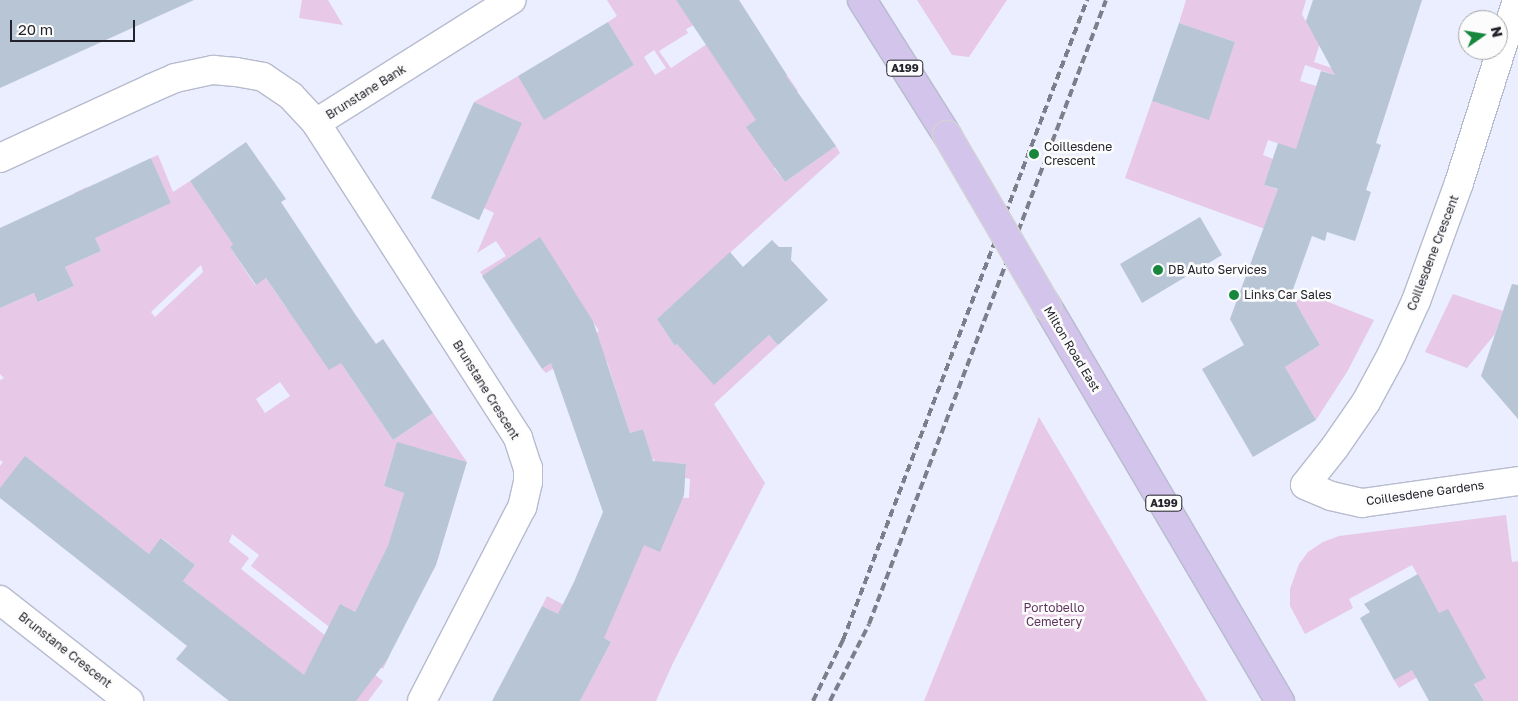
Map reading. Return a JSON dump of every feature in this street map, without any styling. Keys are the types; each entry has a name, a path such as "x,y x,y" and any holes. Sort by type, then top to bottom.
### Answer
{"main road":[{"name":"Milton Road East","path":"862,0 947,135 1280,701"}],"street":[{"name":"Brunstane Bank","path":"0,158 175,78 213,70 263,77 291,96 316,123 511,0"},
{"name":"Coillesdene Crescent","path":"1305,485 1366,402 1392,354 1416,301 1459,183 1517,0"},
{"name":"Brunstane Crescent","path":"316,123 518,438 528,468 528,482 522,507 422,701"},
{"name":"Coillesdene Gardens","path":"1305,485 1331,496 1362,503 1518,481"},
{"name":"Brunstane Crescent","path":"0,600 129,701"}],"green space":[{"path":"302,0 328,0 343,25 299,18"},
{"path":"607,0 676,0 694,25 686,29 688,33 659,51 671,68 749,16 745,103 787,75 798,91 747,127 784,161 774,168 785,182 836,146 840,153 657,319 675,346 690,333 756,321 778,345 714,404 765,483 673,663 656,701 580,701 611,642 542,606 547,596 564,605 653,496 689,498 690,479 685,478 686,464 656,462 652,458 643,429 630,433 607,362 554,368 546,373 542,369 599,331 575,293 487,281 480,272 506,256 496,241 477,253 494,213 484,208 521,123 474,102 518,76 589,92 634,65 608,22 617,16","holes":["654,50 666,68 655,75 644,57"]},
{"path":"917,0 1007,0 969,57 952,55"},
{"path":"1186,0 1306,0 1302,14 1305,20 1325,27 1314,62 1392,88 1344,78 1305,65 1300,81 1316,86 1373,170 1372,174 1268,140 1263,155 1273,159 1264,185 1300,197 1287,237 1125,178 1152,101 1209,119 1235,42 1179,23"},
{"path":"158,155 173,192 190,181 207,205 250,232 230,247 255,285 266,278 287,309 334,283 345,299 302,328 376,344 343,366 393,440 433,413 467,462 418,448 394,452 384,486 404,493 391,537 440,552 433,571 388,548 345,631 390,654 383,669 251,566 259,555 232,534 229,542 249,558 241,569 383,681 368,701 314,701 207,600 183,581 195,565 162,538 149,554 121,532 91,569 0,488 0,466 3,462 0,460 0,380 4,378 0,374 0,308 34,293 39,302 74,286 65,267 101,251 74,193 87,187 107,232 171,203 151,158","holes":["201,265 203,272 155,317 151,312","280,382 290,396 265,413 256,399"]},
{"path":"1308,294 1374,320 1347,372 1316,420 1285,367 1320,345 1301,312 1259,323"},
{"path":"1453,294 1503,311 1495,334 1467,368 1425,352"},
{"name":"Portobello Cemetery","path":"1039,417 1207,701 924,701"},
{"path":"1506,515 1512,562 1518,561 1518,701 1484,701 1461,660 1436,666 1399,688 1394,680 1439,613 1412,565 1349,599 1353,608 1305,634 1290,606 1290,589 1299,564 1308,552 1323,542 1339,536"}],"building":[{"path":"0,0 194,0 0,88"},
{"path":"676,0 739,0 786,76 836,146 785,182 746,127 756,120"},
{"path":"1313,0 1422,0 1376,143 1381,145 1366,190 1371,192 1355,241 1327,232 1325,241 1312,236 1291,295 1320,345 1285,367 1316,420 1253,457 1202,369 1244,345 1230,319 1278,189 1264,185 1278,143 1296,149 1321,71 1335,75 1306,21"},
{"path":"608,22 634,65 544,120 518,76"},
{"path":"1179,23 1235,42 1209,120 1152,101"},
{"path":"474,102 522,123 479,220 431,198"},
{"path":"246,142 286,199 281,202 355,314 376,344 383,339 433,413 393,440 341,363 329,370 266,278 256,285 230,247 233,244 190,181"},
{"path":"151,158 171,203 95,238 101,251 65,267 74,286 38,302 34,293 0,308 0,228"},
{"path":"1200,217 1222,255 1142,303 1120,264"},
{"path":"540,237 593,321 630,433 643,429 653,461 686,464 684,495 660,552 644,545 604,638 611,642 580,701 492,701 542,606 558,614 574,582 603,512 551,363 542,369 482,276"},
{"path":"772,240 779,247 792,247 791,260 828,300 778,345 769,335 714,385 677,344 675,346 657,319 730,252 743,267"},
{"path":"1512,284 1518,285 1518,419 1481,376"},
{"path":"397,442 467,462 436,565 387,660 356,701 229,701 176,659 187,646 0,498 0,488 25,456 149,554 161,538 195,565 183,581 304,675 340,604 355,612 388,546 404,493 384,486"},
{"path":"1418,574 1439,613 1448,609 1486,678 1474,684 1484,701 1429,701 1412,670 1394,680 1360,618 1370,612 1364,604"}],"railway":[{"path":"813,701 843,640 1087,0"},
{"path":"830,701 869,624 1106,0"}],"place":[{"name":"Coillesdene Crescent","path":"1034,154"},
{"name":"DB Auto Services","path":"1158,270"},
{"name":"Links Car Sales","path":"1234,295"}]}
